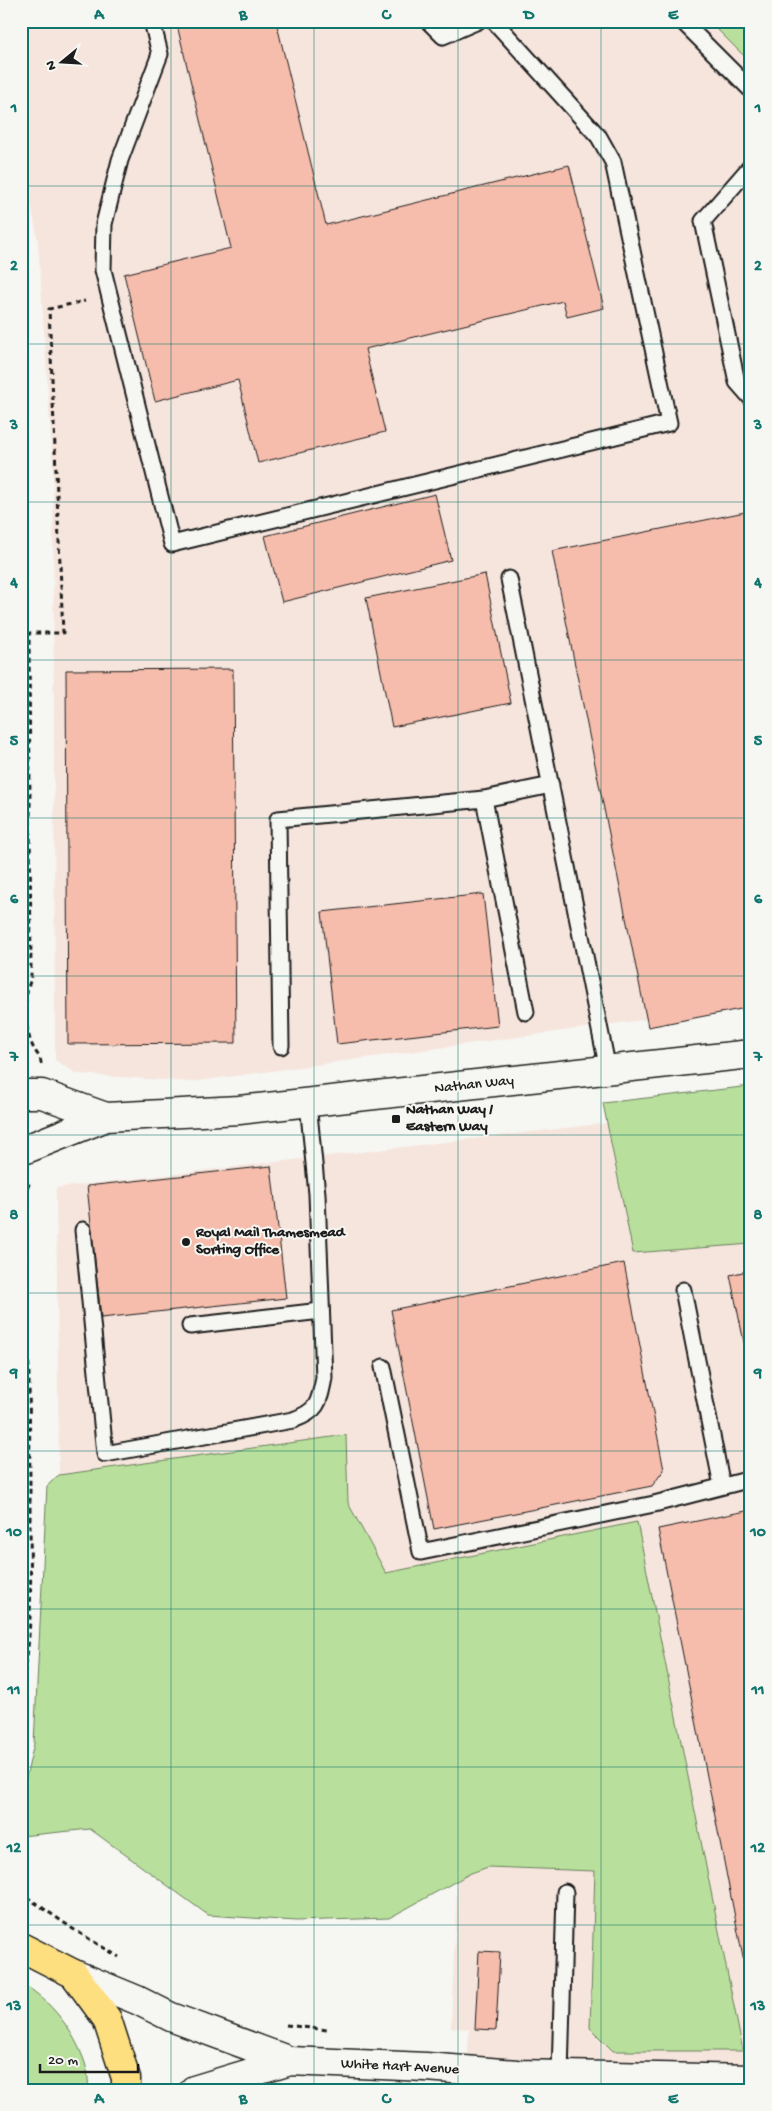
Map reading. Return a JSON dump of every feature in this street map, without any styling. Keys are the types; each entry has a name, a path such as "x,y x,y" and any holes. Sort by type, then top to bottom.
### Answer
{"main road":[{"path":"21,1947 74,1974 107,2019 126,2078 126,2090"}],"street":[{"name":"Nathan Way","path":"21,1151 106,1117 239,1110 751,1054"},
{"name":"Nathan Way","path":"21,1094 42,1094 106,1117"},
{"name":"White Hart Avenue","path":"74,1974 137,2000 171,2017 290,2062 560,2075 751,2079"},
{"name":"White Hart Avenue","path":"194,2090 290,2062"}],"lane":[{"path":"152,21 160,54 120,160 104,224 104,270 172,544 669,423 613,162 599,137 494,21"},
{"path":"428,21 442,36 478,21"},
{"path":"682,21 751,90"},
{"path":"751,166 703,221 737,382 751,398"},
{"path":"509,579 608,1070"},
{"path":"281,1046 278,819 484,799 551,785"},
{"path":"484,799 526,1012"},
{"path":"83,1230 104,1454 293,1420 308,1414 320,1398 324,1378 318,1194 308,1103"},
{"path":"683,1290 722,1486"},
{"path":"190,1326 321,1310"},
{"path":"383,1367 420,1552 654,1504 751,1479"},
{"path":"560,2075 564,1892"}],"path":[{"path":"41,1069 41,1058 33,1048 27,1031 26,990 31,979 29,634 63,633 49,309 86,300 81,276 104,270"},
{"path":"21,987 26,990"},
{"path":"21,1013 27,1013"},
{"path":"21,1691 27,1668 30,1577 30,1430 26,1195 31,1178"},
{"path":"21,1890 24,1895 73,1929 122,1959"},
{"path":"282,2025 331,2030"}],"shaded area":[{"path":"21,21 709,21 751,63 751,1005 191,1082 77,1074 55,1060 53,467 38,242 21,150"},
{"path":"751,1106 751,2090 466,2090 469,2029 451,2028 457,1881 471,1873 488,1867 595,1871 590,2028 637,1522 386,1573 348,1503 346,1435 59,1475 56,1188"}],"green space":[{"path":"709,21 751,21 751,63"},
{"path":"751,1086 751,1244 633,1253 603,1103"},
{"path":"346,1435 348,1503 386,1573 637,1522 743,2051 613,2051 590,2028 595,1871 488,1867 471,1873 389,1918 296,1921 208,1915 90,1829 21,1836 21,1798 34,1744 47,1486 59,1475"},
{"path":"21,1983 52,2007 75,2039 85,2063 89,2090 21,2090"}],"building":[{"path":"176,21 276,21 326,225 569,165 604,308 567,317 563,301 365,349 385,432 258,463 238,380 155,401 124,274 231,248"},
{"path":"435,494 451,560 282,602 265,536"},
{"path":"745,512 751,539 751,1007 648,1027 552,551"},
{"path":"485,574 511,703 392,727 366,598"},
{"path":"233,669 236,1043 68,1044 66,670"},
{"path":"483,894 498,1026 337,1044 322,912"},
{"name":"Royal Mail Thamesmead Sorting Office","path":"271,1166 286,1298 101,1318 87,1186"},
{"path":"624,1263 664,1470 652,1486 434,1529 391,1310"},
{"path":"751,1270 751,1376 730,1275"},
{"path":"751,1510 751,1998 658,1529"},
{"path":"479,1951 500,1952 496,2030 475,2029"}],"place":[{"name":"Nathan Way / Eastern Way","path":"396,1119"},
{"name":"Royal Mail Thamesmead Sorting Office","path":"186,1242"}]}
